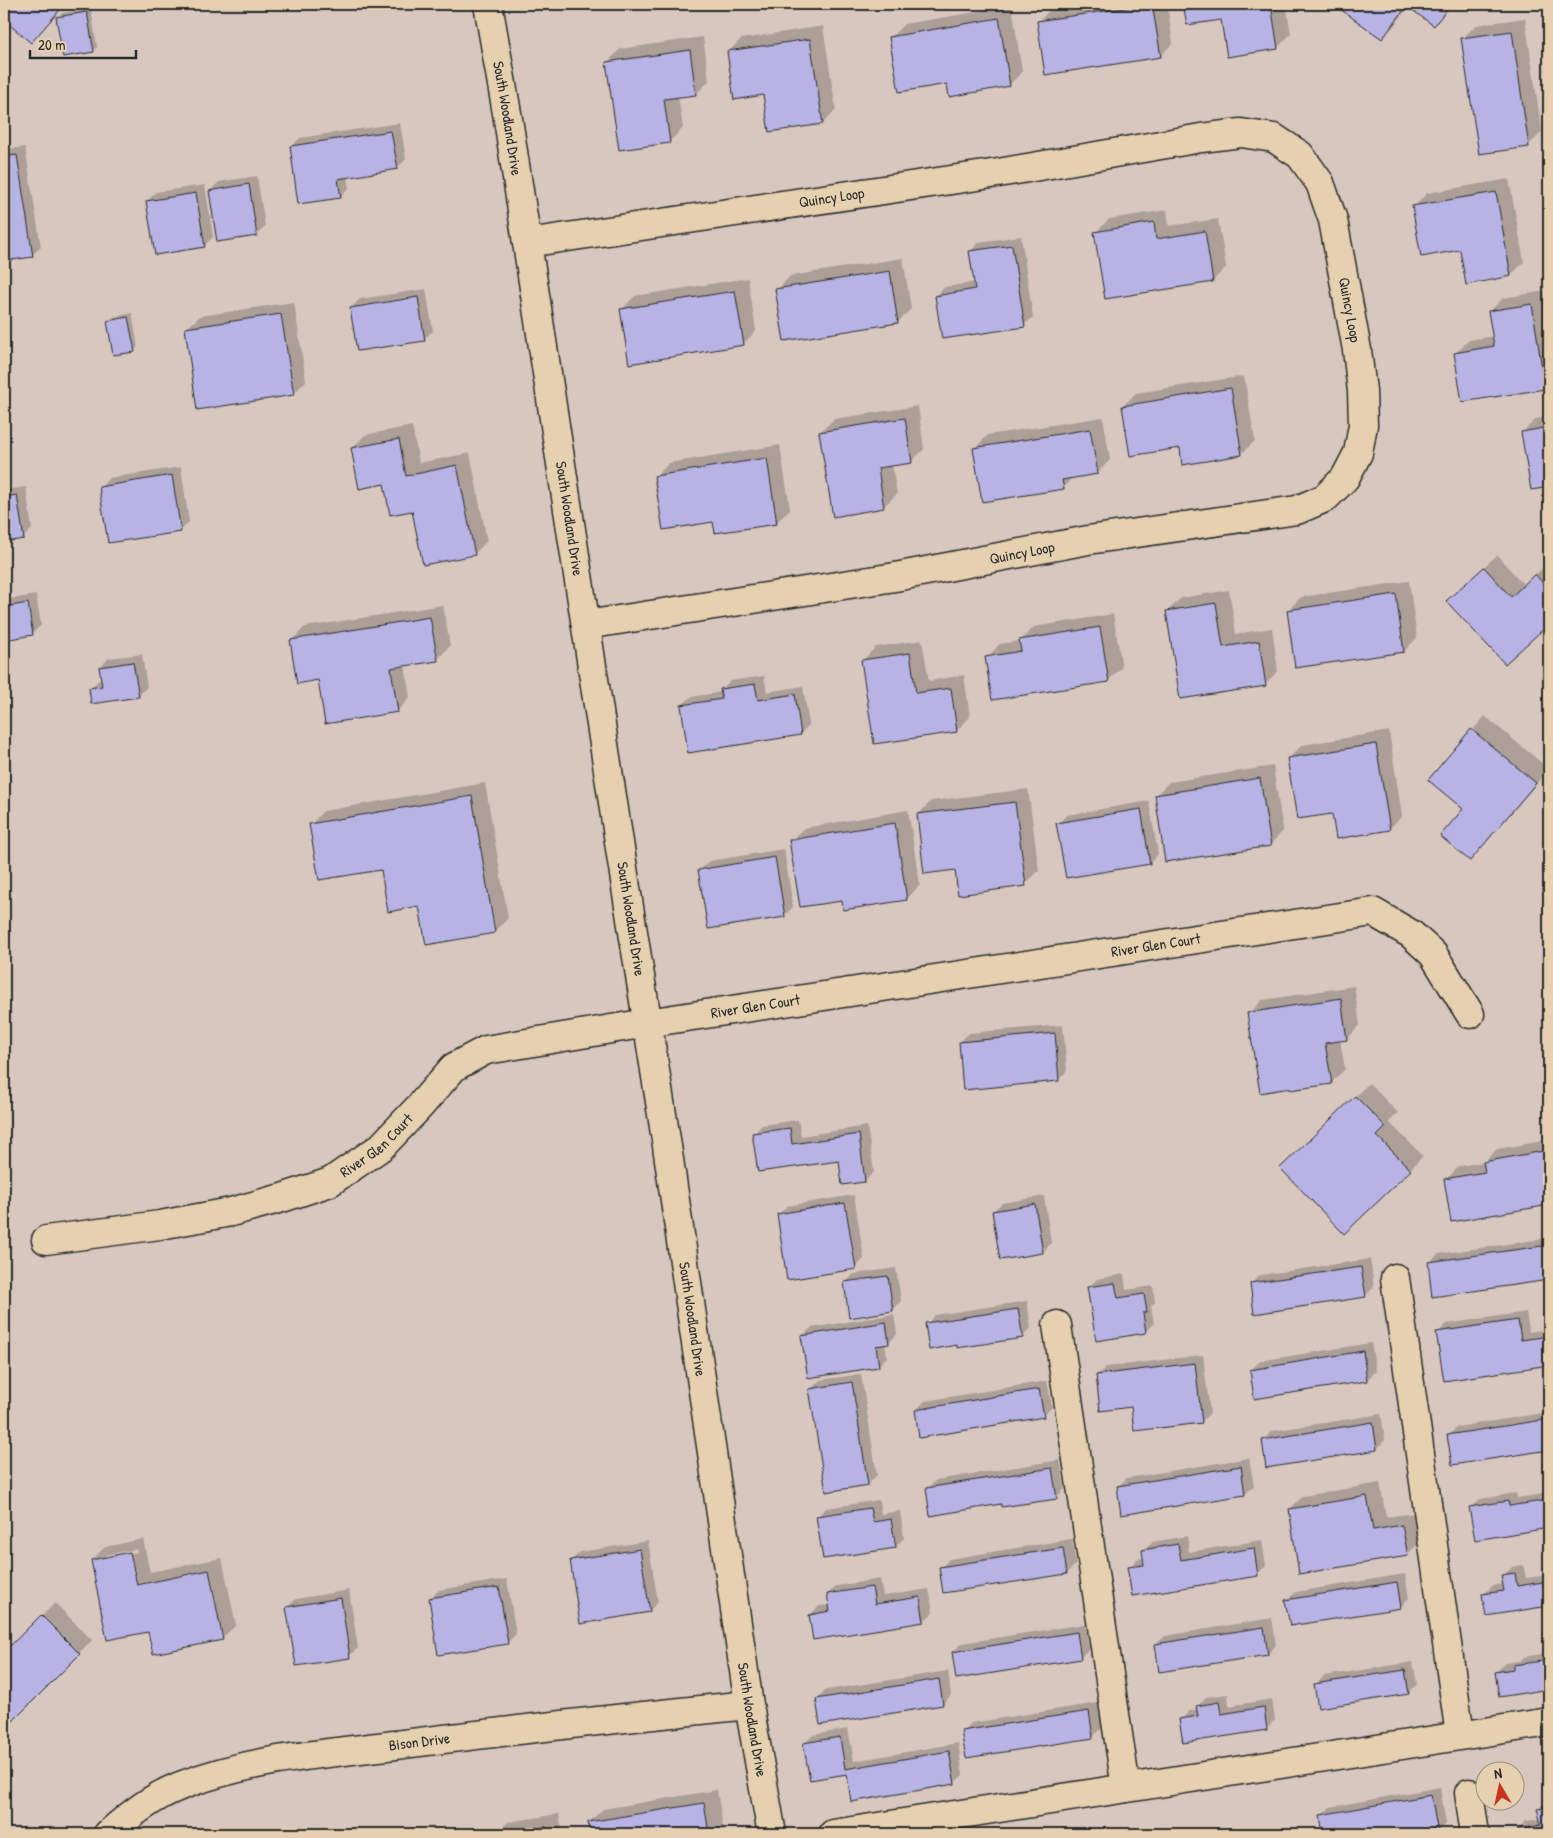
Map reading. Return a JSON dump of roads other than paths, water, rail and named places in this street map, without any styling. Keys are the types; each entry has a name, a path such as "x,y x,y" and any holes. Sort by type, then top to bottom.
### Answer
{"street":[{"name":"South Woodland Drive","path":"488,4 508,119 669,1155 749,1704 772,1834"},
{"name":"Quincy Loop","path":"527,243 998,174 1241,132 1274,138 1300,155 1320,183 1332,220 1357,350 1362,391 1363,425 1358,453 1346,478 1325,498 1297,510 1088,540 895,577 586,625"},
{"name":"River Glen Court","path":"46,1240 160,1225 231,1212 330,1182 381,1148 454,1067 486,1050 648,1023 1373,912 1411,934 1433,954 1470,1014"},
{"path":"1395,1278 1460,1735"},
{"path":"1057,1324 1126,1788"},
{"name":"Bison Drive","path":"108,1834 138,1808 178,1786 226,1771 274,1761 525,1729 749,1704"},
{"path":"833,1834 1549,1722"},
{"path":"1469,1793 1475,1834"}]}
